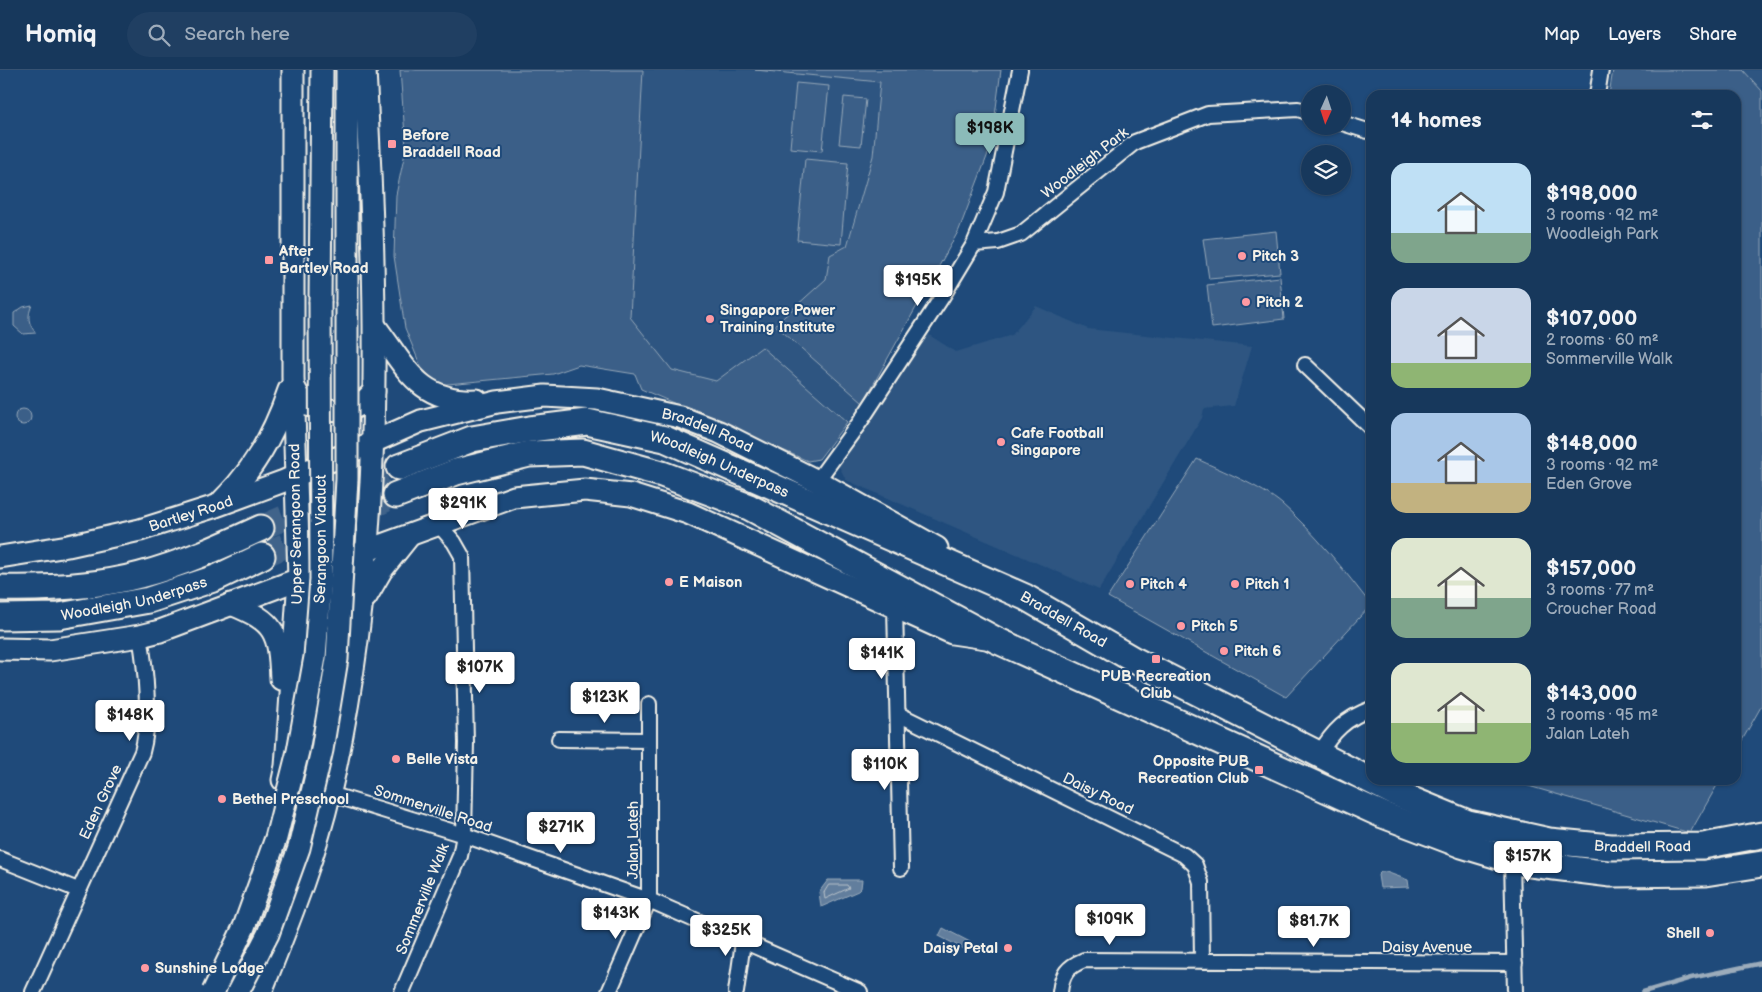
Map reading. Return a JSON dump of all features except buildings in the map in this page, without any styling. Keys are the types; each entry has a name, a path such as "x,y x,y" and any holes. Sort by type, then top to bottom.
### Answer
{"highway":[{"name":"Woodleigh Underpass","path":"399,467 472,439 587,422 665,439 1025,597"},
{"name":"Woodleigh Underpass","path":"396,495 456,472 530,454 583,452 662,474 749,507 996,640"},
{"name":"Woodleigh Underpass","path":"0,588 54,589 140,575 204,554 261,528"},
{"name":"Woodleigh Underpass","path":"0,617 60,616 149,600 216,578 262,556"},
{"name":"Braddell Road","path":"1025,597 1134,660 1366,778"},
{"name":"Braddell Road","path":"996,640 1383,815 1462,845 1512,860 1549,867 1611,874 1705,872 1762,864"},
{"name":"Braddell Road","path":"1379,785 1468,823 1549,841 1612,847 1659,848 1703,846 1762,835"}],"main road":[{"name":"Upper Serangoon Road","path":"202,992 231,933 264,852 286,766 299,579 294,477 294,70"},
{"name":"Serangoon Viaduct","path":"213,992 244,927 276,838 298,751 315,657 321,579 320,301 322,70"},
{"name":"Serangoon Viaduct","path":"238,992 268,934 299,848 322,750 337,658 347,479 347,70"},
{"path":"261,992 308,873 330,794 349,702 368,550 374,441 375,326 365,70"},
{"path":"375,326 419,385 441,397 462,400 522,398"},
{"path":"294,382 303,404 329,411 351,409 364,404 374,391"},
{"path":"216,506 235,488 261,453 294,382"},
{"name":"Braddell Road","path":"374,441 421,421 522,398 597,399 680,417 719,432 817,480 1025,597"},
{"name":"Bartley Road","path":"0,557 140,530 216,506 294,477 374,441"},
{"name":"Braddell Road","path":"368,550 521,495 586,490 631,495 688,512 952,633 996,640"},
{"path":"361,606 381,571 411,534"},
{"path":"0,649 50,650 140,636 299,579 368,550"},
{"path":"231,604 254,613 264,620 277,639 280,653 282,710 287,731"}],"street":[{"path":"817,480 865,414 942,297 974,244 996,192 1020,70"},
{"path":"1598,90 1601,70"},
{"name":"Woodleigh Park","path":"974,244 998,242 1021,234 1135,142 1208,114 1301,110"},
{"path":"1351,126 1366,130"},
{"path":"1305,365 1366,423"},
{"name":"Sommerville Walk","path":"402,992 460,856 464,835 466,743 462,556 454,542 438,524"},
{"path":"895,607 901,868"},
{"name":"Eden Grove","path":"32,992 142,752 146,737 144,662 140,636"},
{"name":"Jalan Lateh","path":"609,992 649,900 649,704"},
{"path":"1319,754 1328,739 1353,715 1366,711"},
{"name":"Daisy Road","path":"898,714 1184,855 1195,865 1200,882 1202,961"},
{"path":"559,739 649,740"},
{"name":"Sommerville Road","path":"330,794 464,835 649,900 860,992"},
{"path":"0,859 78,890"},
{"path":"1512,860 1515,992"},
{"path":"736,992 743,942"},
{"name":"Daisy Avenue","path":"1060,992 1061,978 1069,966 1084,960 1515,962"}],"shaded area":[{"path":"400,70 643,70 630,317 672,370 716,381 762,347 847,422 819,459 808,461 641,389 635,374 579,365 553,374 437,385 421,367 405,328 394,256 396,195 406,148"},
{"path":"643,70 755,70 880,82 873,156 846,246 830,255 826,279 775,325 863,403 847,422 762,347 716,381 672,370 630,317"},
{"path":"755,70 1001,70 991,146 959,230 863,403 775,325 826,279 830,255 847,246 873,156 880,82"},
{"path":"1613,70 1743,70 1762,91 1762,705 1741,742 1741,90 1610,90"},
{"path":"1743,70 1762,70 1762,91"},
{"path":"796,83 829,86 822,151 790,148"},
{"path":"844,97 866,99 861,146 839,144"},
{"path":"805,159 848,163 841,244 797,240"},
{"name":"Pitch 3","path":"1276,231 1280,273 1209,279 1203,239"},
{"name":"Pitch 2","path":"1280,277 1284,319 1212,328 1207,285"},
{"path":"32,305 29,320 36,333 23,334 14,326 14,313 23,307"},
{"path":"1036,306 1088,329 1252,346 1234,406 1204,409 1202,418 1099,590 846,480 836,460 926,333 956,352 1012,335"},
{"path":"23,409 29,411 31,417 29,423 23,425 17,423 15,417 17,411"},
{"name":"Pitch 1","path":"1197,459 1253,485 1282,504 1317,539 1366,599 1366,610 1286,697 1108,597"},
{"path":"1525,785 1717,785 1690,833"}],"water":[{"path":"1381,872 1408,880 1409,887 1380,888 1378,875"},
{"path":"828,880 862,880 861,888 858,891 821,907 819,892"},
{"path":"943,928 970,942 966,950 939,936"}],"waterway":[{"path":"1643,992 1691,978 1762,963"}],"tunnel":[{"path":"261,528 399,467"},
{"path":"262,556 396,495"}],"place":[{"name":"Before Braddell Road","path":"392,144"},
{"name":"Pitch 3","path":"1242,256"},
{"name":"After Bartley Road","path":"269,260"},
{"name":"Pitch 2","path":"1246,302"},
{"name":"Singapore Power Training Institute","path":"710,319"},
{"name":"Cafe Football Singapore","path":"1001,442"},
{"name":"E Maison","path":"669,582"},
{"name":"Pitch 4","path":"1130,584"},
{"name":"Pitch 1","path":"1235,584"},
{"name":"Pitch 5","path":"1181,626"},
{"name":"Pitch 6","path":"1224,651"},
{"name":"PUB Recreation Club","path":"1156,659"},
{"name":"Belle Vista","path":"396,759"},
{"name":"Opposite PUB Recreation Club","path":"1259,770"},
{"name":"Bethel Preschool","path":"222,799"},
{"name":"Shell","path":"1710,933"},
{"name":"Daisy Petal","path":"1008,948"},
{"name":"Sunshine Lodge","path":"145,968"}]}
